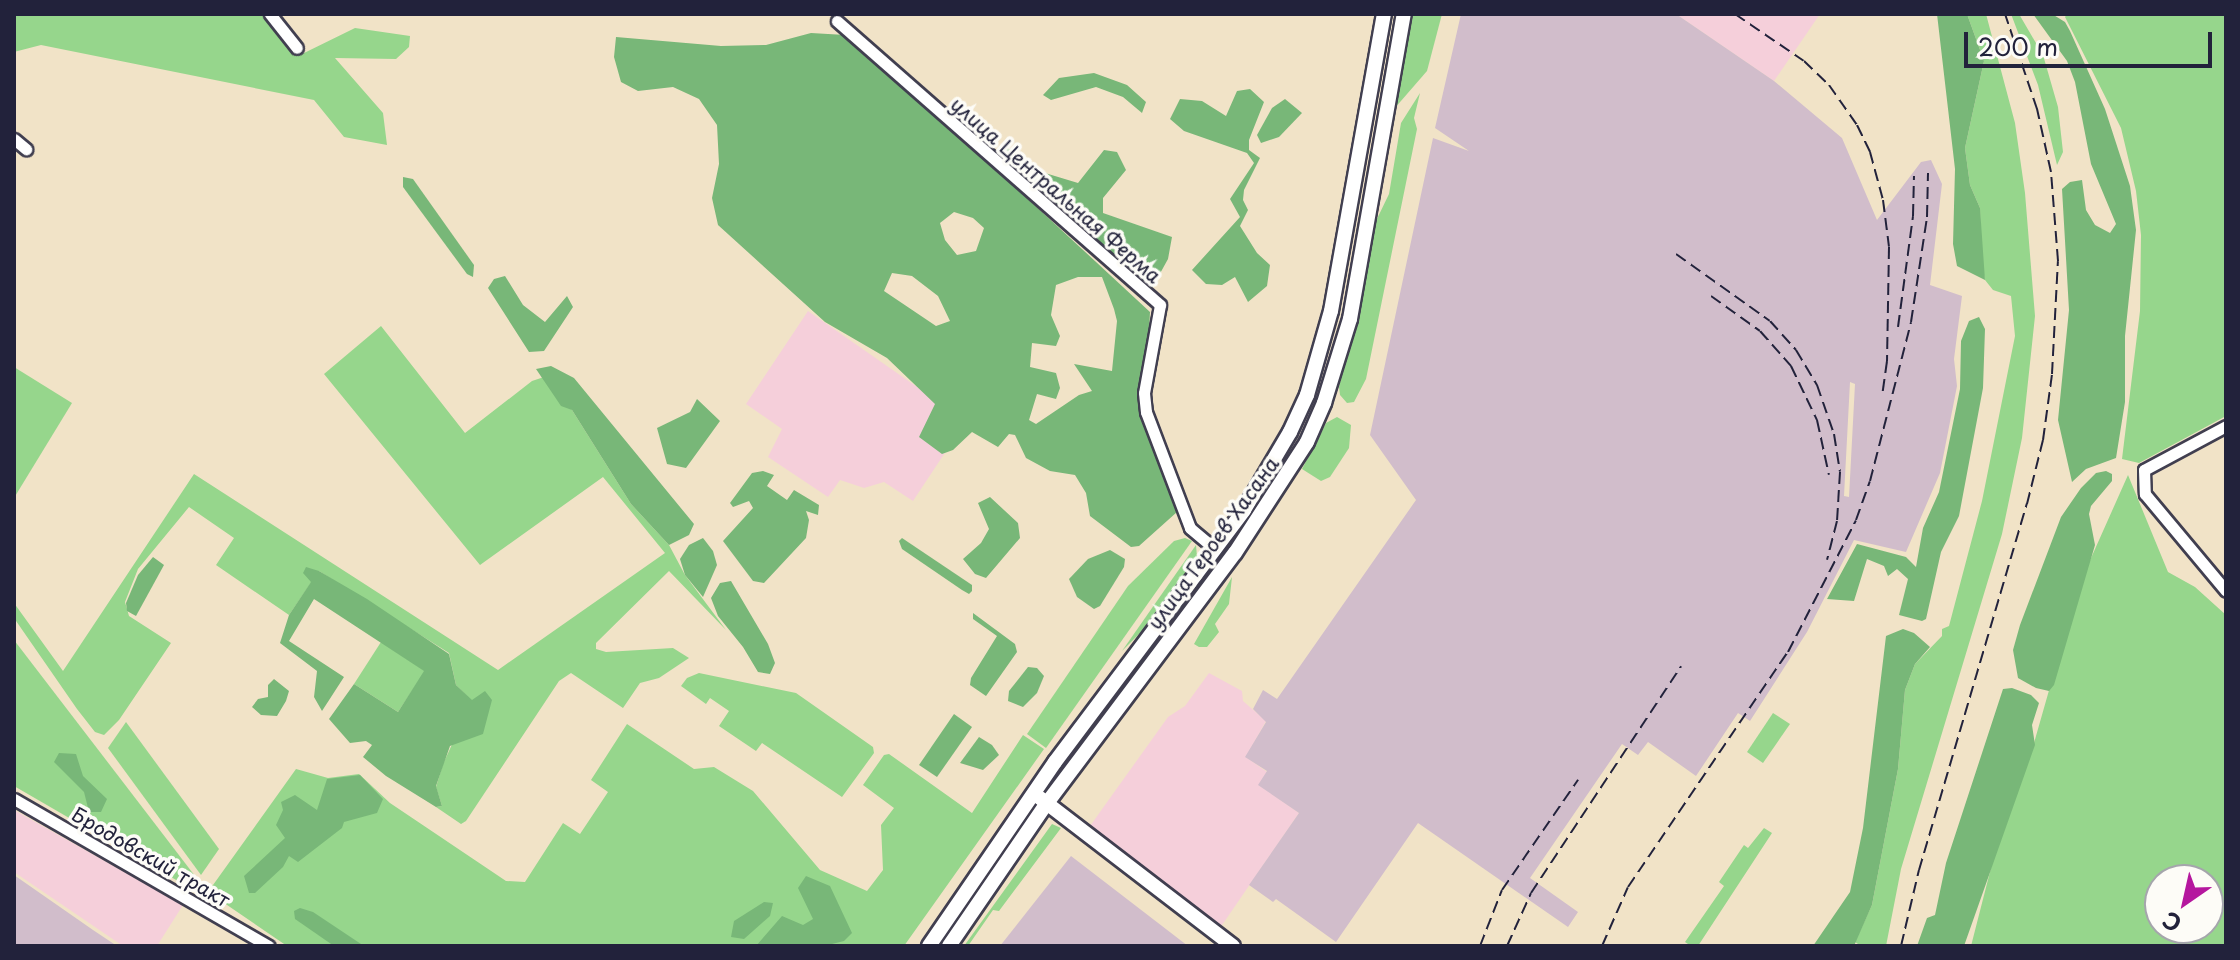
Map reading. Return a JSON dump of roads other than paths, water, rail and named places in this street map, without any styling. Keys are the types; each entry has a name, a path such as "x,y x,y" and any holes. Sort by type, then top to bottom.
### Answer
{"main road":[{"name":"улица Героев Хасана","path":"929,946 1033,793 1215,549 1274,463 1307,395 1323,344 1384,14"},
{"name":"улица Героев Хасана","path":"949,946 1047,803 1235,553 1307,442 1324,403 1350,319 1404,14"},
{"path":"1033,793 1233,946"}],"street":[{"path":"270,14 297,48"},
{"name":"улица Центральная Ферма","path":"837,21 1160,305 1144,393 1146,412 1190,528 1215,549"},
{"path":"14,139 26,149"},
{"path":"2226,426 2144,470 2145,494 2226,591"},
{"name":"Бродовский тракт","path":"14,799 269,946"}],"railway":[{"path":"1735,14 1804,61 1829,85 1857,125 1870,152 1883,200 1889,247 1887,361 1882,397"},
{"path":"1901,946 1919,870 2027,504 2043,440 2052,374 2058,261 2051,172 2037,109 2005,14"},
{"path":"1602,946 1628,887 1788,652 1856,520 1870,481 1911,322 1927,217 1928,173"},
{"path":"1898,327 1913,216 1914,176"},
{"path":"1676,254 1770,321 1796,350 1817,385 1834,434 1840,472 1837,521 1827,560"},
{"path":"1711,296 1760,331 1791,366 1817,420 1829,475"},
{"path":"1507,946 1531,893 1681,666"},
{"path":"1480,946 1502,890 1578,780"}]}
